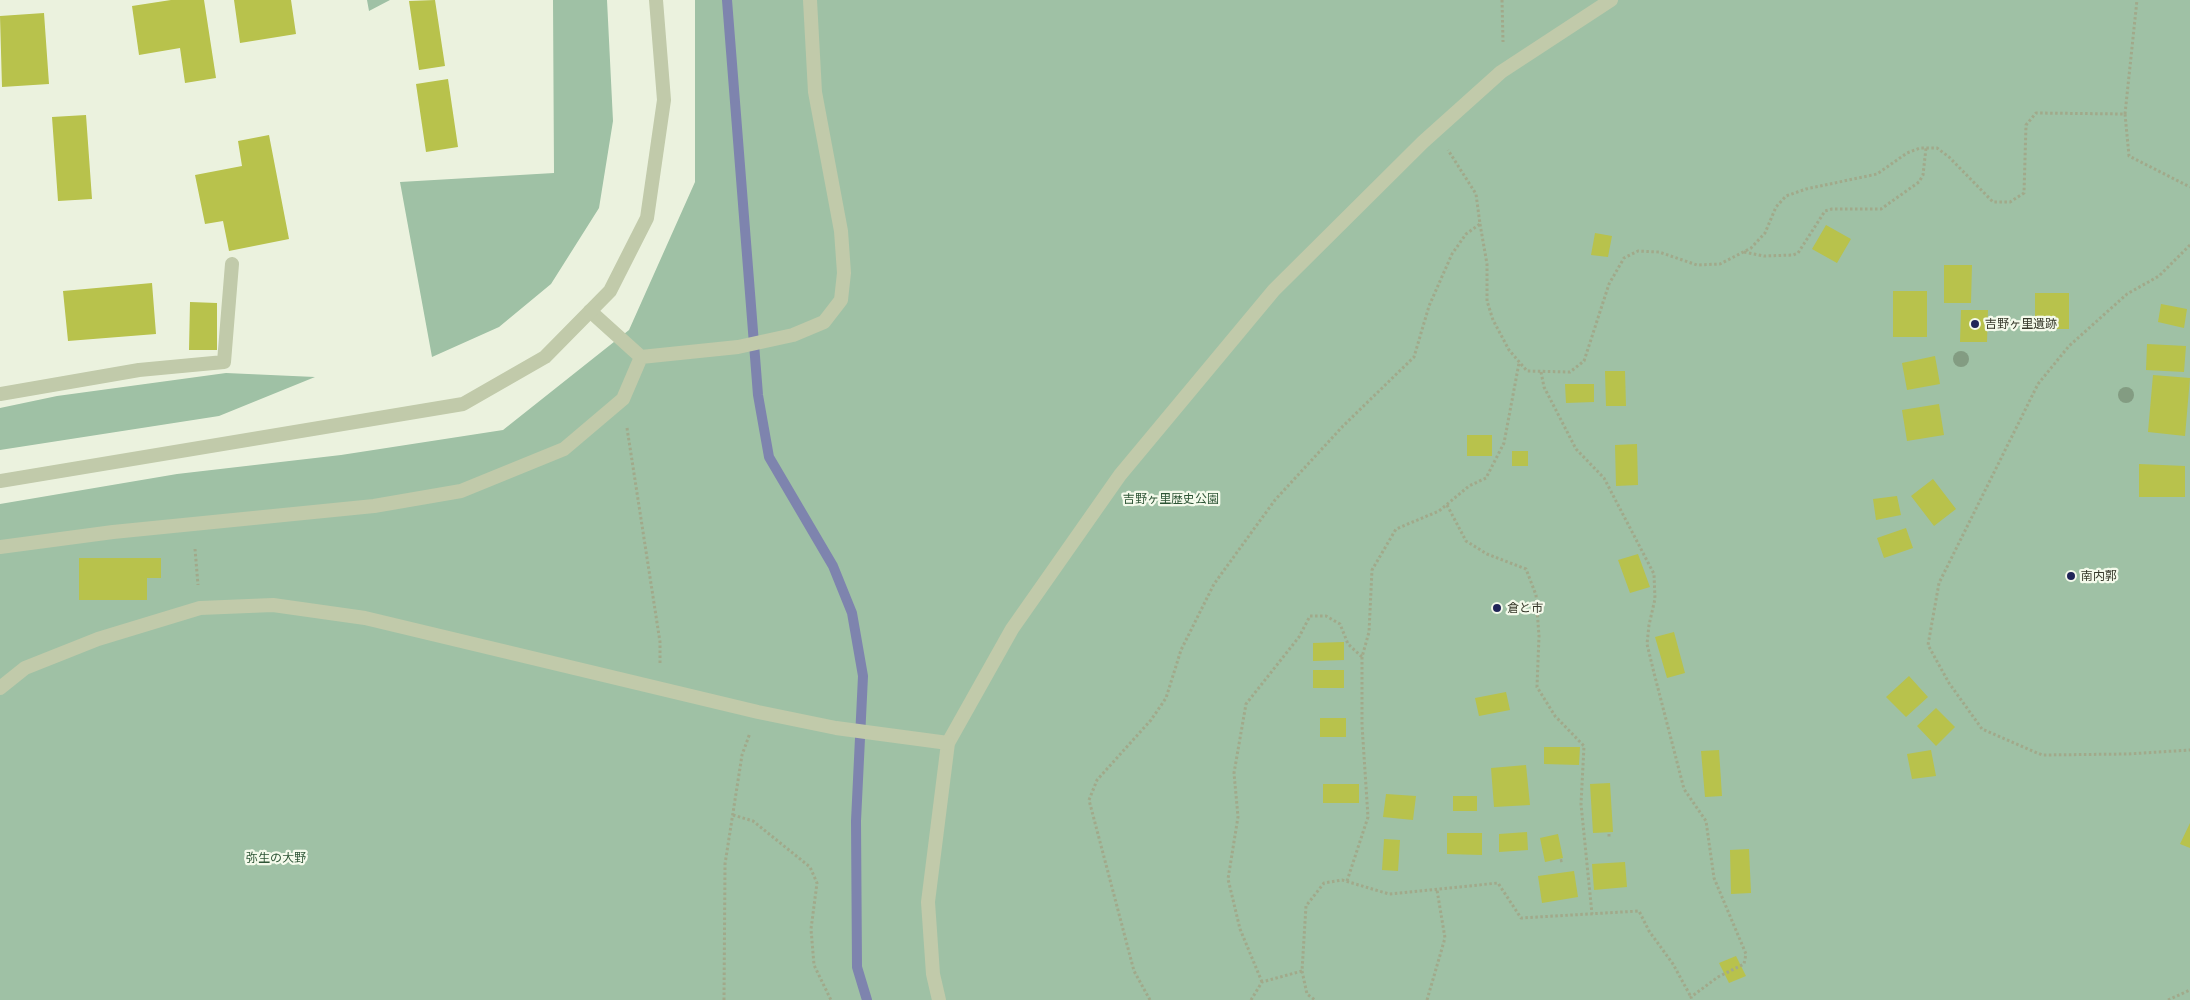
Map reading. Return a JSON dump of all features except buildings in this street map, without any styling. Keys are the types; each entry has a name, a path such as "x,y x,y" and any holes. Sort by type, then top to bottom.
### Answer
{"street":[{"path":"0,481 463,404 545,357 610,291 647,218 664,100 656,0"},
{"path":"590,311 641,357 738,347 793,335 824,322 841,300 844,273 841,231 815,92 810,0"},
{"path":"939,1000 933,974 928,902 948,743 1012,628 1120,475 1274,290 1435,131 1501,72 1611,0"},
{"path":"0,394 139,370 224,362 232,264"},
{"path":"0,547 113,532 192,526 374,506 461,491 564,449 623,399 641,357"},
{"path":"0,688 24,668 89,642 200,608 273,605 365,618 660,690 836,728 948,743"}],"path":[{"path":"1501,72 1503,48 1502,0"},
{"path":"2137,0 2125,114 2129,156 2190,186"},
{"path":"1435,131 1476,194 1487,264 1487,301 1493,320 1509,350 1527,371 1570,372 1584,361 1609,284 1624,258 1638,251 1659,252 1697,265 1720,264 1751,248 1765,233 1776,207 1786,196 1806,189 1877,174 1908,153 1920,148 1937,148 1949,157 1993,202 2010,202 2024,192 2026,125 2036,113 2125,114"},
{"path":"1743,252 1764,256 1793,255 1798,253 1825,211 1832,209 1881,209 1919,182 1923,175 1926,148"},
{"path":"1150,1000 1134,971 1089,800 1097,780 1151,720 1166,698 1181,650 1214,584 1275,500 1343,426 1414,357 1429,306 1452,254 1466,234 1480,224"},
{"path":"2190,245 2159,276 2127,294 2068,346 2038,384 1939,583 1928,645 1949,683 1982,729 2042,756 2190,750"},
{"path":"1347,881 1368,816 1362,725 1362,657 1369,632 1372,570 1396,529 1439,511 1469,486 1486,478 1504,443 1519,362"},
{"path":"1315,1000 1307,994 1302,971 1306,906 1324,883 1347,881 1389,894 1498,883 1521,918 1639,911 1650,931 1673,964 1691,998 1718,977 1744,964 1746,954 1714,878 1706,821 1684,789 1647,644 1648,625 1655,598 1654,574 1604,478 1576,449 1544,387 1541,372"},
{"path":"623,399 660,642 660,690"},
{"path":"1447,505 1466,541 1487,554 1526,568 1536,595 1539,636 1537,687 1555,716 1584,746 1581,804 1592,914"},
{"path":"192,526 200,608"},
{"path":"1262,982 1240,929 1228,879 1238,816 1234,774 1246,704 1299,637 1310,616 1326,616 1340,624 1348,644 1362,657"},
{"path":"724,1000 725,864 742,755 758,712"},
{"path":"733,815 753,821 810,867 817,883 811,929 814,965 831,1000"},
{"path":"1429,1000 1444,938 1437,890"},
{"path":"1251,1000 1262,982 1302,971"},
{"path":"2168,1000 2190,990"}],"green space":[{"path":"367,0 390,0 369,11"},
{"path":"553,0 607,0 613,121 599,208 551,284 499,327 432,357 400,182 554,173"},
{"name":"吉野ヶ里歴史公園","path":"695,0 2190,0 2190,1000 0,1000 0,504 177,474 341,455 503,430 629,330 695,182"},
{"path":"226,373 315,377 219,416 0,450 0,408 57,396"}],"waterway":[{"path":"727,0 758,395 769,457 833,566 852,613 863,676 856,821 857,967 867,1000"}],"place":[{"name":"吉野ヶ里遺跡","path":"1975,324"},
{"name":"南内郭","path":"2071,576"},
{"name":"倉と市","path":"1497,608"}],"park label":[{"name":"弥生の大野","path":"276,858"}]}
